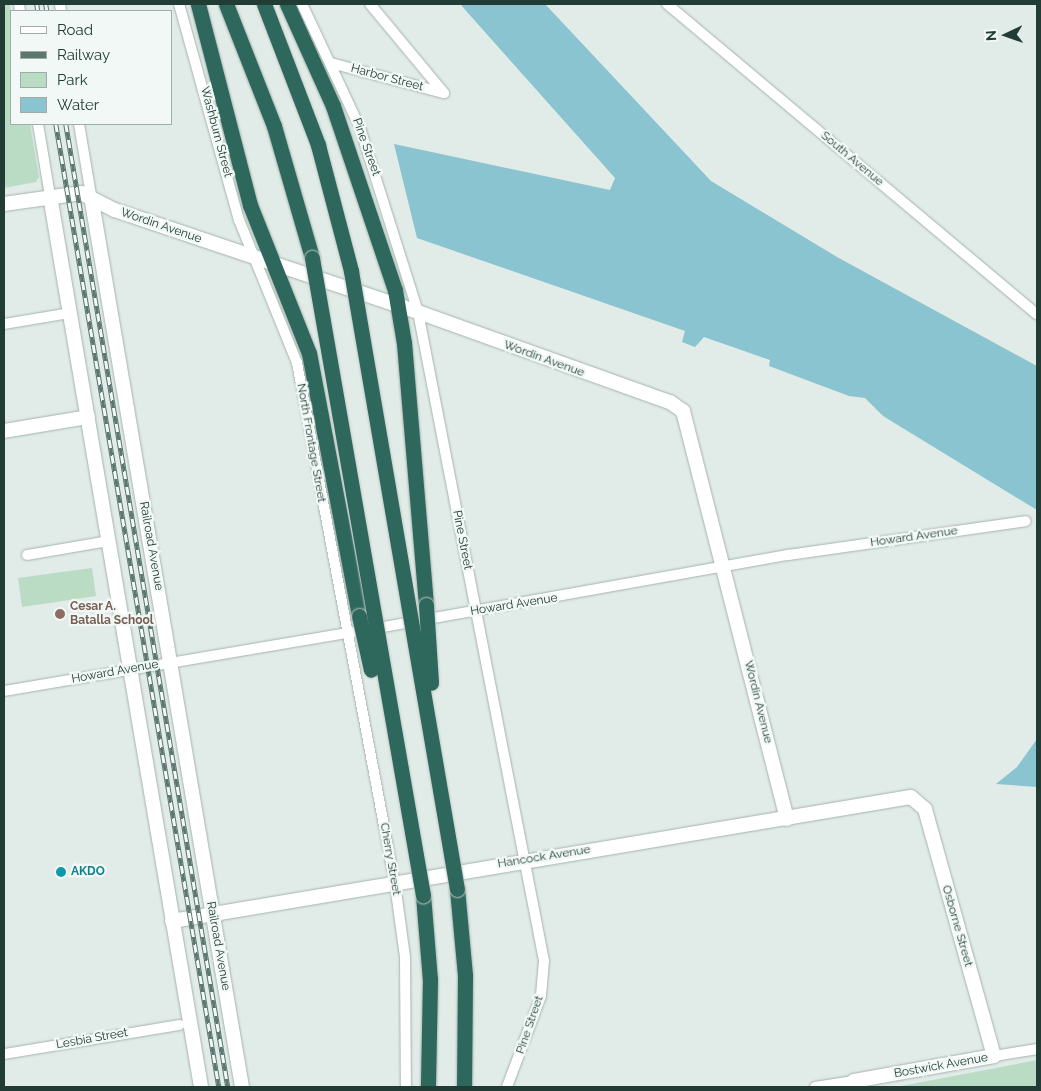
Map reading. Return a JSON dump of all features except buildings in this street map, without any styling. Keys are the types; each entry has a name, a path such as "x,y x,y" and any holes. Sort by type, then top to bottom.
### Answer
{"highway":[{"path":"198,4 244,184 308,353 371,670 387,682"},
{"path":"226,4 274,126 309,248 387,682 423,895 430,988 428,1087"},
{"path":"264,4 310,123 343,237 457,889 465,976 464,1087"},
{"path":"287,4 339,122 376,227 399,306 426,605 433,744"}],"street":[{"name":"Washburn Street","path":"179,4 239,220 256,259"},
{"name":"Pine Street","path":"302,4 331,63 369,152 418,312 544,961 541,996 507,1087"},
{"name":"Harbor Street","path":"331,63 444,93 370,4"},
{"name":"South Avenue","path":"667,4 1037,314"},
{"path":"38,125 201,1087"},
{"name":"Railroad Avenue","path":"79,125 242,1087"},
{"name":"Wordin Avenue","path":"4,204 81,193 92,202 256,259 418,312 670,402 683,411 787,819"},
{"name":"North Frontage Street","path":"256,259 297,363 347,633"},
{"path":"4,324 70,313"},
{"path":"4,431 88,417"},
{"name":"Howard Avenue","path":"4,691 476,612 850,545 1026,522"},
{"path":"28,555 109,541"},
{"name":"Cherry Street","path":"347,633 395,884 405,957 406,1087"},
{"name":"Hancock Avenue","path":"172,921 395,884 524,860 787,819 904,797 916,799"},
{"name":"Osborne Street","path":"916,799 925,809 994,1056"},
{"name":"Lesbia Street","path":"4,1054 180,1025"},
{"name":"Bostwick Avenue","path":"815,1087 855,1084 1037,1049"}],"green space":[{"path":"4,4 10,4 10,125 30,125 39,177 36,182 4,188"},
{"path":"92,568 96,596 22,607 18,578"},
{"path":"1037,1060 1037,1087 896,1087"}],"water":[{"path":"460,4 545,4 711,181 837,257 1037,366 1037,510 883,416 865,398 849,396 769,366 770,360 704,337 695,347 682,342 685,331 417,238 394,144 610,190 615,178"},
{"path":"1037,739 1037,787 996,784 1017,767"}],"railway":[{"path":"37,4 38,10"},
{"path":"46,4 47,10"},
{"path":"56,125 219,1087"},
{"path":"66,125 228,1087"}],"place":[{"name":"Cesar A. Batalla School","path":"60,614"},
{"name":"AKDO","path":"61,872"}]}
